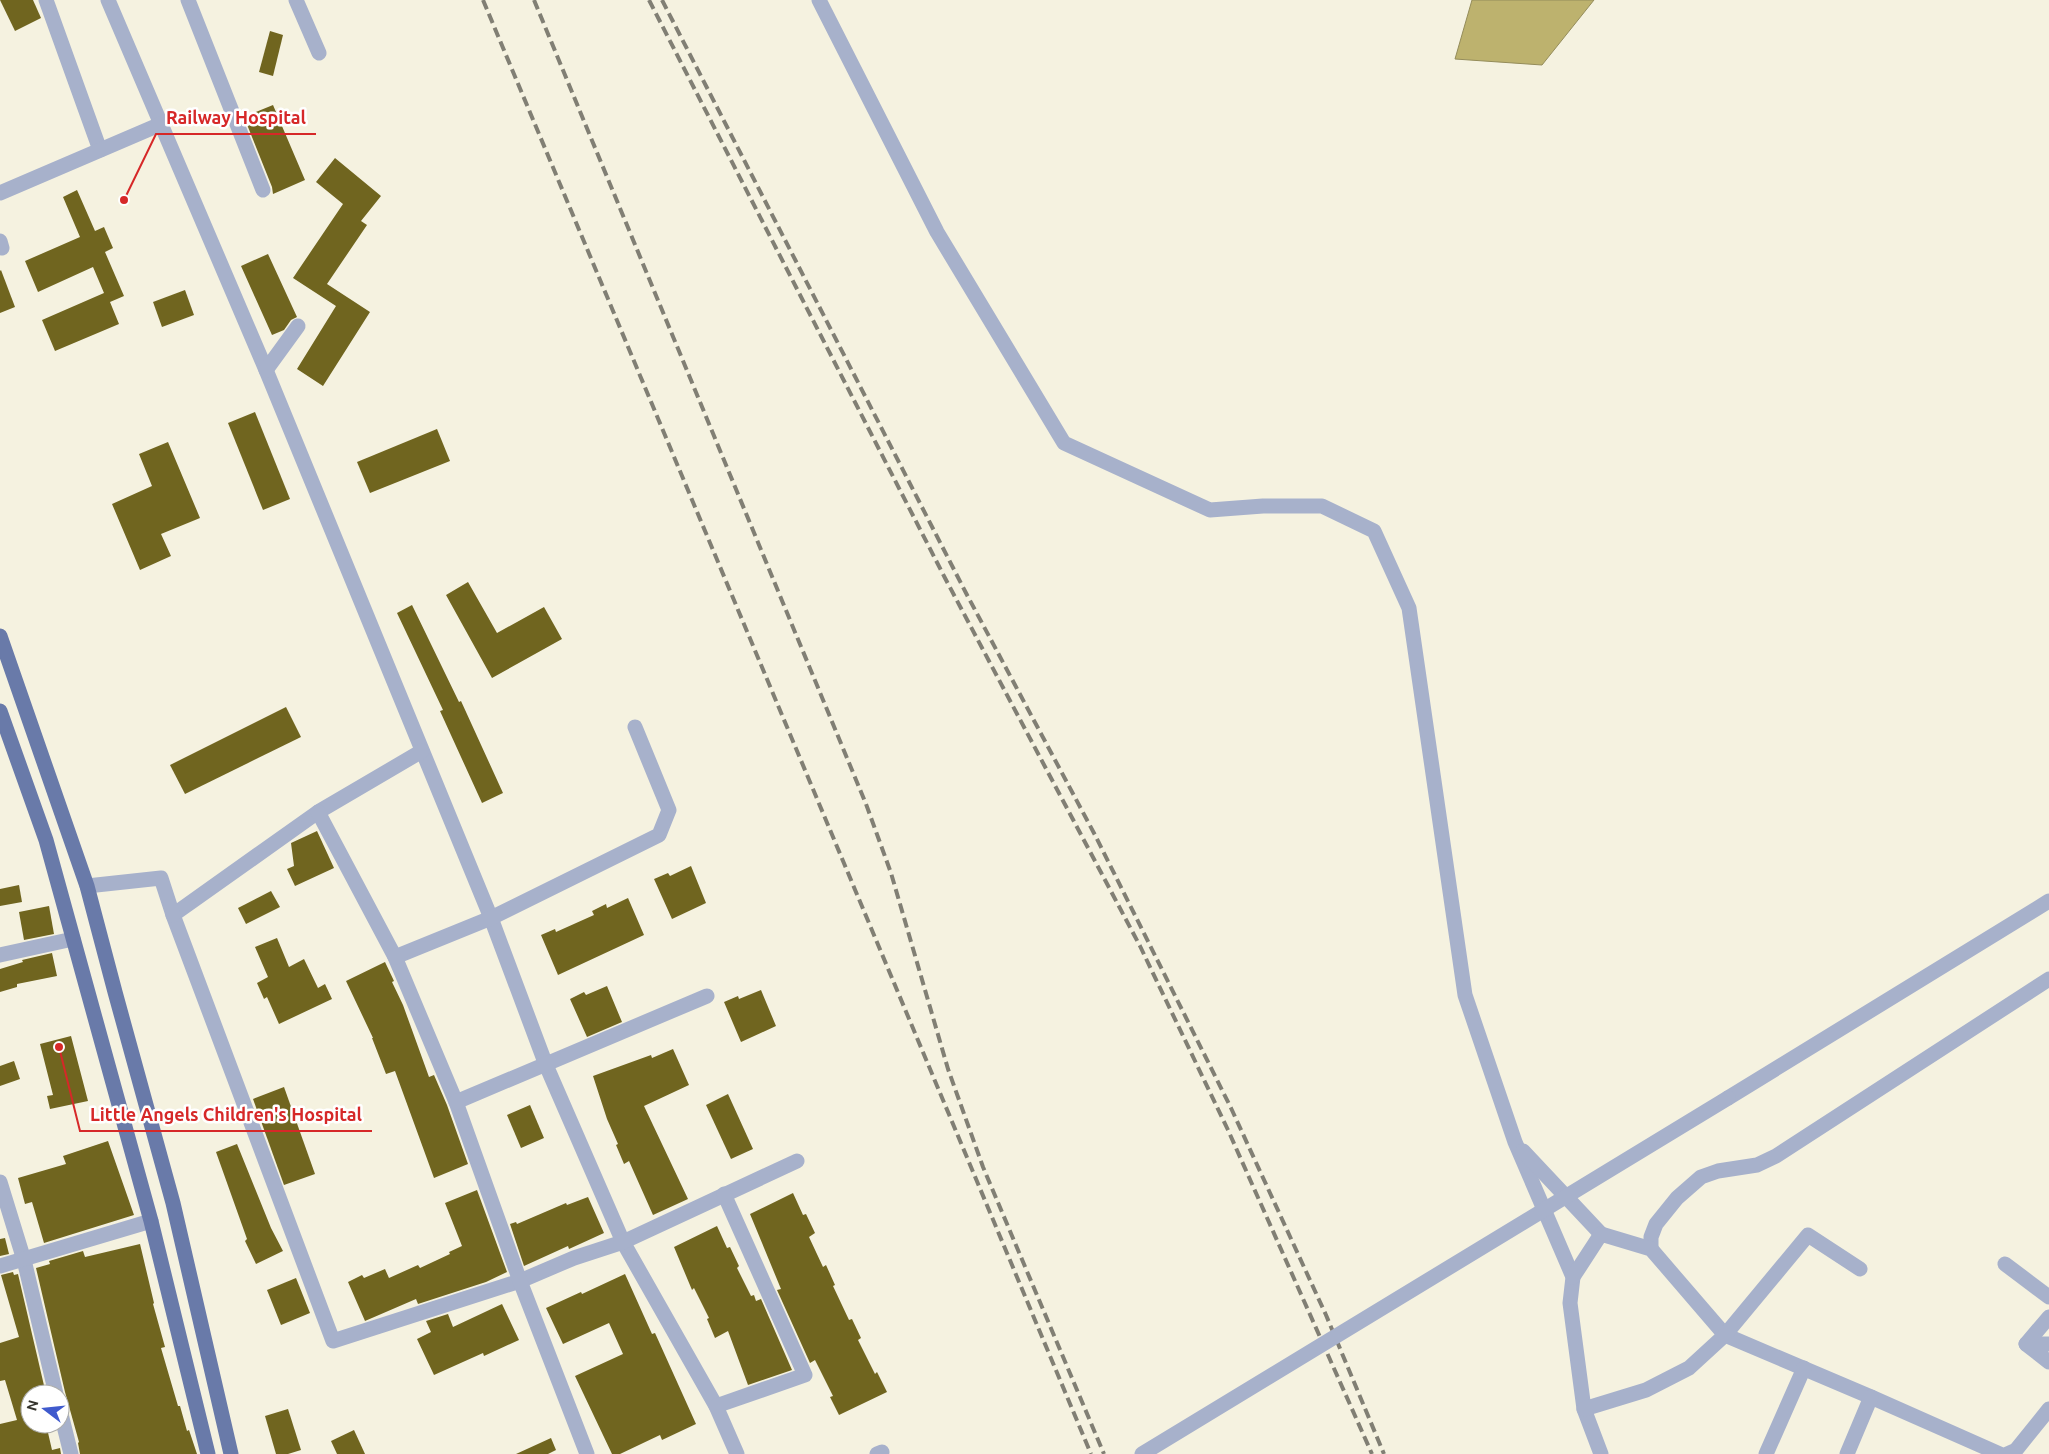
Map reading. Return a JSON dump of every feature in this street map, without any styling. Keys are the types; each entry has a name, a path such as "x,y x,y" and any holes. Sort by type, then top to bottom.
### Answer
{"main road":[{"path":"0,636 87,886 114,992 173,1203 231,1454"},
{"path":"0,711 46,840 151,1221 208,1454"}],"street":[{"path":"46,0 100,150"},
{"path":"188,0 264,190"},
{"path":"296,0 319,53"},
{"path":"819,0 937,232 1064,443 1210,510 1263,506 1322,506 1374,531 1409,608 1465,995 1515,1142 1573,1277"},
{"path":"112,1 161,124 266,370 491,918 546,1065 623,1242 716,1406 737,1454"},
{"path":"0,192 161,124"},
{"path":"266,370 298,326"},
{"path":"395,957 491,918 659,835 669,810 635,727"},
{"path":"173,915 318,812 422,751"},
{"path":"318,812 395,957 456,1102 520,1282 587,1454"},
{"path":"87,886 161,878 173,915 333,1341 520,1282 574,1258 623,1242 796,1161"},
{"path":"1142,1454 2049,901"},
{"path":"0,955 73,939"},
{"path":"1651,1249 1651,1237 1656,1224 1677,1198 1701,1177 1718,1171 1757,1165 1776,1156 2049,979"},
{"path":"456,1102 707,996"},
{"path":"1515,1142 1600,1234 1651,1249 1725,1335 1871,1396 2000,1454"},
{"path":"0,1182 24,1260 54,1384"},
{"path":"716,1406 805,1375 724,1194"},
{"path":"0,1266 151,1221"},
{"path":"1600,1234 1573,1277 1570,1303 1584,1409 1602,1454"},
{"path":"1584,1409 1646,1390 1689,1368 1725,1335 1808,1235 1860,1269"},
{"path":"2005,1264 2049,1297"},
{"path":"2026,1344 2049,1317"},
{"path":"2026,1344 2049,1344"},
{"path":"2026,1344 2049,1362"},
{"path":"1766,1454 1804,1368"},
{"path":"1847,1454 1871,1396"},
{"path":"2007,1454 2016,1450 2049,1409"},
{"path":"65,1434 70,1454"}],"shaded area":[{"path":"1472,0 1594,0 1542,65 1455,59"}],"building":[{"path":"0,0 33,0 41,18 15,31"},
{"path":"270,31 283,35 273,76 259,72"},
{"path":"273,105 305,180 273,194 272,187 244,117"},
{"path":"335,158 381,196 361,221 367,225 327,284 370,312 323,386 297,369 336,306 293,278 343,204 316,182"},
{"path":"77,190 95,231 104,227 113,248 105,252 124,296 110,302 119,324 55,351 42,320 104,293 93,267 38,292 25,261 80,237 63,197"},
{"path":"268,254 297,317 291,320 284,330 272,335 241,266"},
{"path":"0,271 15,307 0,313"},
{"path":"185,290 194,315 162,327 153,302"},
{"path":"255,412 290,499 263,510 228,423"},
{"path":"437,429 450,461 370,493 357,462"},
{"path":"168,442 200,518 161,534 171,556 140,570 112,504 152,486 139,454"},
{"path":"468,582 497,633 544,607 562,639 492,678 446,595"},
{"path":"412,605 459,702 461,701 503,793 482,803 440,711 443,710 397,613"},
{"path":"286,707 301,737 185,794 170,765"},
{"path":"317,831 334,868 295,886 287,869 294,866 291,843"},
{"path":"691,866 706,903 672,919 654,879 668,873 670,876"},
{"path":"19,885 22,902 0,906 0,889"},
{"path":"271,891 280,907 246,924 238,908"},
{"path":"628,898 644,935 558,975 541,935 555,929 556,932 594,915 592,911 606,904 607,908"},
{"path":"49,906 54,934 24,940 19,912"},
{"path":"277,938 289,967 304,959 318,988 325,984 332,999 279,1024 267,997 264,999 257,983 268,977 255,947"},
{"path":"52,953 57,976 17,984 17,987 0,992 0,969 23,962 22,960"},
{"path":"385,962 394,981 392,982 403,1005 429,1077 434,1075 468,1164 434,1178 395,1071 386,1074 373,1038 346,981"},
{"path":"607,986 622,1022 587,1037 570,999 584,992 586,995"},
{"path":"761,990 776,1026 741,1042 724,1002 738,996 739,999"},
{"path":"71,1036 88,1101 50,1109 47,1096 53,1095 40,1044"},
{"path":"673,1049 689,1085 644,1106 688,1199 653,1215 629,1161 624,1164 593,1076 651,1055 652,1058"},
{"path":"14,1061 20,1079 0,1086 0,1066"},
{"path":"284,1087 315,1174 284,1185 253,1099"},
{"path":"728,1094 753,1149 731,1159 706,1105"},
{"path":"530,1105 544,1138 521,1148 507,1115"},
{"path":"108,1141 134,1215 44,1243 32,1202 25,1204 18,1178 66,1164 63,1156"},
{"path":"237,1144 271,1228 283,1251 256,1264 245,1241 247,1239 216,1152"},
{"path":"477,1190 507,1272 486,1282 418,1304 416,1299 365,1321 348,1282 362,1275 364,1278 385,1269 389,1278 418,1265 420,1268 450,1254 449,1252 462,1246 445,1203"},
{"path":"793,1193 803,1215 806,1214 815,1233 809,1237 823,1267 826,1265 835,1285 833,1286 849,1320 852,1319 861,1338 858,1340 875,1374 877,1372 887,1392 839,1415 830,1397 833,1396 815,1360 810,1363 777,1290 781,1289 750,1214"},
{"path":"588,1197 604,1233 569,1249 568,1246 524,1266 510,1224 516,1222 517,1224 566,1203 567,1205"},
{"path":"717,1226 727,1248 730,1247 739,1266 737,1268 751,1296 754,1295 756,1301 761,1299 792,1370 748,1385 728,1331 715,1338 707,1319 709,1318 694,1288 692,1290 674,1247"},
{"path":"5,1238 9,1254 0,1256 0,1239"},
{"path":"140,1244 153,1304 165,1347 161,1348 178,1406 180,1406 187,1431 189,1430 197,1454 80,1454 79,1442 70,1410 70,1384 63,1384 36,1268 50,1264 49,1261 83,1251 85,1257"},
{"path":"13,1272 14,1275 18,1274 44,1384 20,1384 20,1434 48,1434 52,1450 60,1448 61,1454 0,1454 0,1424 17,1420 5,1380 0,1381 0,1343 19,1337 1,1275"},
{"path":"625,1274 652,1334 655,1333 696,1424 662,1440 660,1435 620,1454 612,1454 575,1376 623,1354 609,1323 563,1344 546,1308"},
{"path":"296,1278 310,1313 281,1325 267,1290"},
{"path":"502,1304 519,1340 484,1356 483,1353 434,1375 417,1339 431,1332 426,1321 448,1314 453,1327"},
{"path":"288,1409 301,1450 288,1454 276,1454 265,1416"},
{"path":"354,1430 365,1454 337,1454 331,1441"},
{"path":"551,1438 556,1450 548,1454 516,1454"}],"railway":[{"path":"483,0 1091,1454"},
{"path":"534,0 866,804 891,873 948,1069 983,1167 1104,1454"},
{"path":"649,0 945,578 1140,946 1228,1130 1372,1454"},
{"path":"662,0 966,593 1095,835 1231,1108 1326,1315 1384,1454"}],"place":[{"name":"Railway Hospital","path":"124,200"},
{"name":"Little Angels Children's Hospital","path":"59,1047"}]}
